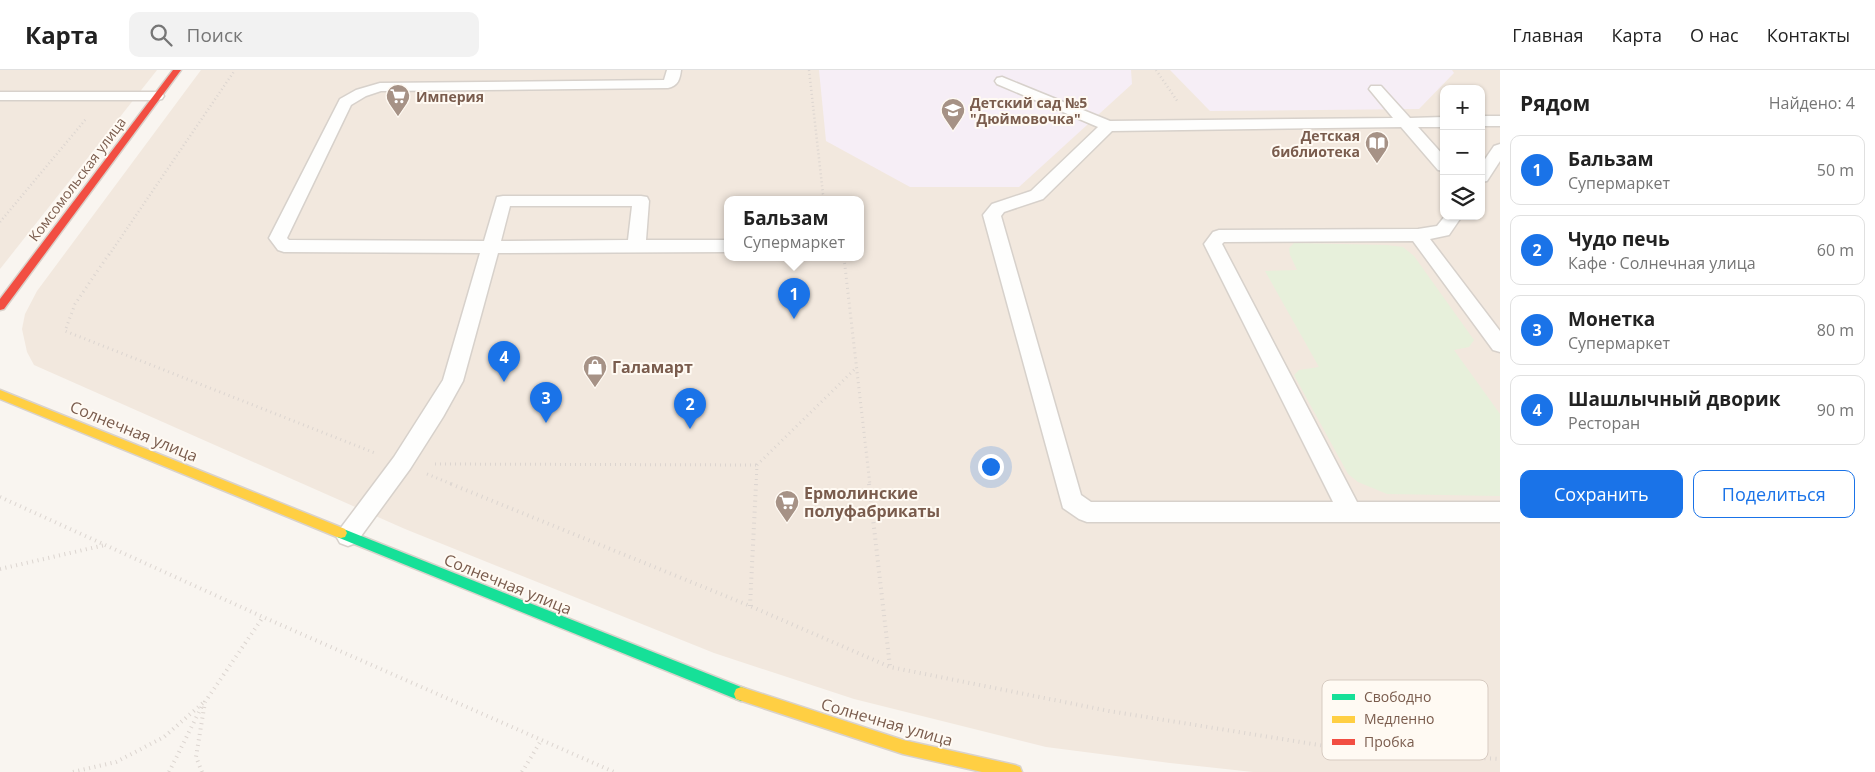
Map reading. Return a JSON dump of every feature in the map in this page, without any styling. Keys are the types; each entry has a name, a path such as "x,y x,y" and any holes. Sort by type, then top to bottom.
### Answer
{"street":[{"name":"Комсомольская улица","path":"0,306 177,70"},
{"name":"Солнечная улица","path":"0,394 724,688 903,747 1016,772"}],"lane":[{"path":"674,70 673,79 668,84 380,87 361,93 345,102 278,238 284,246 724,246"},
{"path":"1002,81 1108,126 1440,122"},
{"path":"1376,89 1440,161"},
{"path":"0,96 157,96"},
{"path":"1485,121 1500,121"},
{"path":"1108,126 1037,195 998,208 992,215 1071,501 1087,512 1500,512"},
{"path":"1482,175 1500,149"},
{"path":"348,536 402,463 453,381 503,201 641,201 636,246"},
{"path":"1350,512 1213,244 1219,236 1418,235 1443,231 1451,220"},
{"path":"1418,235 1500,345"}],"path":[{"path":"234,70 75,304 66,331 402,463 750,606 890,667 1109,711 1322,745"},
{"path":"809,70 824,196"},
{"path":"1156,70 1193,125"},
{"path":"0,222 104,96"},
{"path":"844,261 890,667"},
{"path":"750,606 757,465 856,368"},
{"path":"402,463 757,465"},
{"path":"0,497 263,617 614,772"},
{"path":"0,569 105,545"},
{"path":"169,772 205,702 263,617"},
{"path":"73,772 116,762 164,737 205,702"},
{"path":"202,772 196,757 205,702"},
{"path":"522,772 542,739"}],"shaded area":[{"path":"0,70 157,70 0,269"},
{"path":"201,70 1500,70 1500,772 1253,772 1170,763 1046,747 854,699 714,653 405,529 34,365 27,352 22,329 25,314 37,291"},
{"name":"Детский сад №5 \"Дюймовочка\"","path":"819,70 1131,70 1132,84 1019,187 910,187 826,141"},
{"path":"1170,70 1452,70 1454,73 1442,85 1440,85 1440,87 1419,109 1210,111"}],"green space":[{"path":"1294,243 1386,245 1403,247 1414,256 1474,340 1469,347 1454,350 1500,414 1500,496 1387,494 1358,482 1348,474 1294,375 1299,370 1319,367 1265,271 1297,270 1289,248"}],"traffic: fast":[{"path":"341,533 741,694"}],"traffic: slow":[{"path":"0,394 341,533"},
{"path":"741,694 903,747 1015,772"}],"traffic: jam":[{"path":"0,306 177,70"}],"place":[{"name":"Империя","path":"398,117"},
{"name":"Детский сад №5 \"Дюймовочка\"","path":"953,131"},
{"name":"Детская библиотека","path":"1377,164"},
{"name":"Бальзам","path":"794,319"},
{"name":"Шашлычный дворик","path":"504,382"},
{"name":"Галамарт","path":"595,388"},
{"name":"Монетка","path":"546,423"},
{"name":"Чудо печь","path":"690,429"},
{"name":"Ермолинские полуфабрикаты","path":"787,523"}]}
